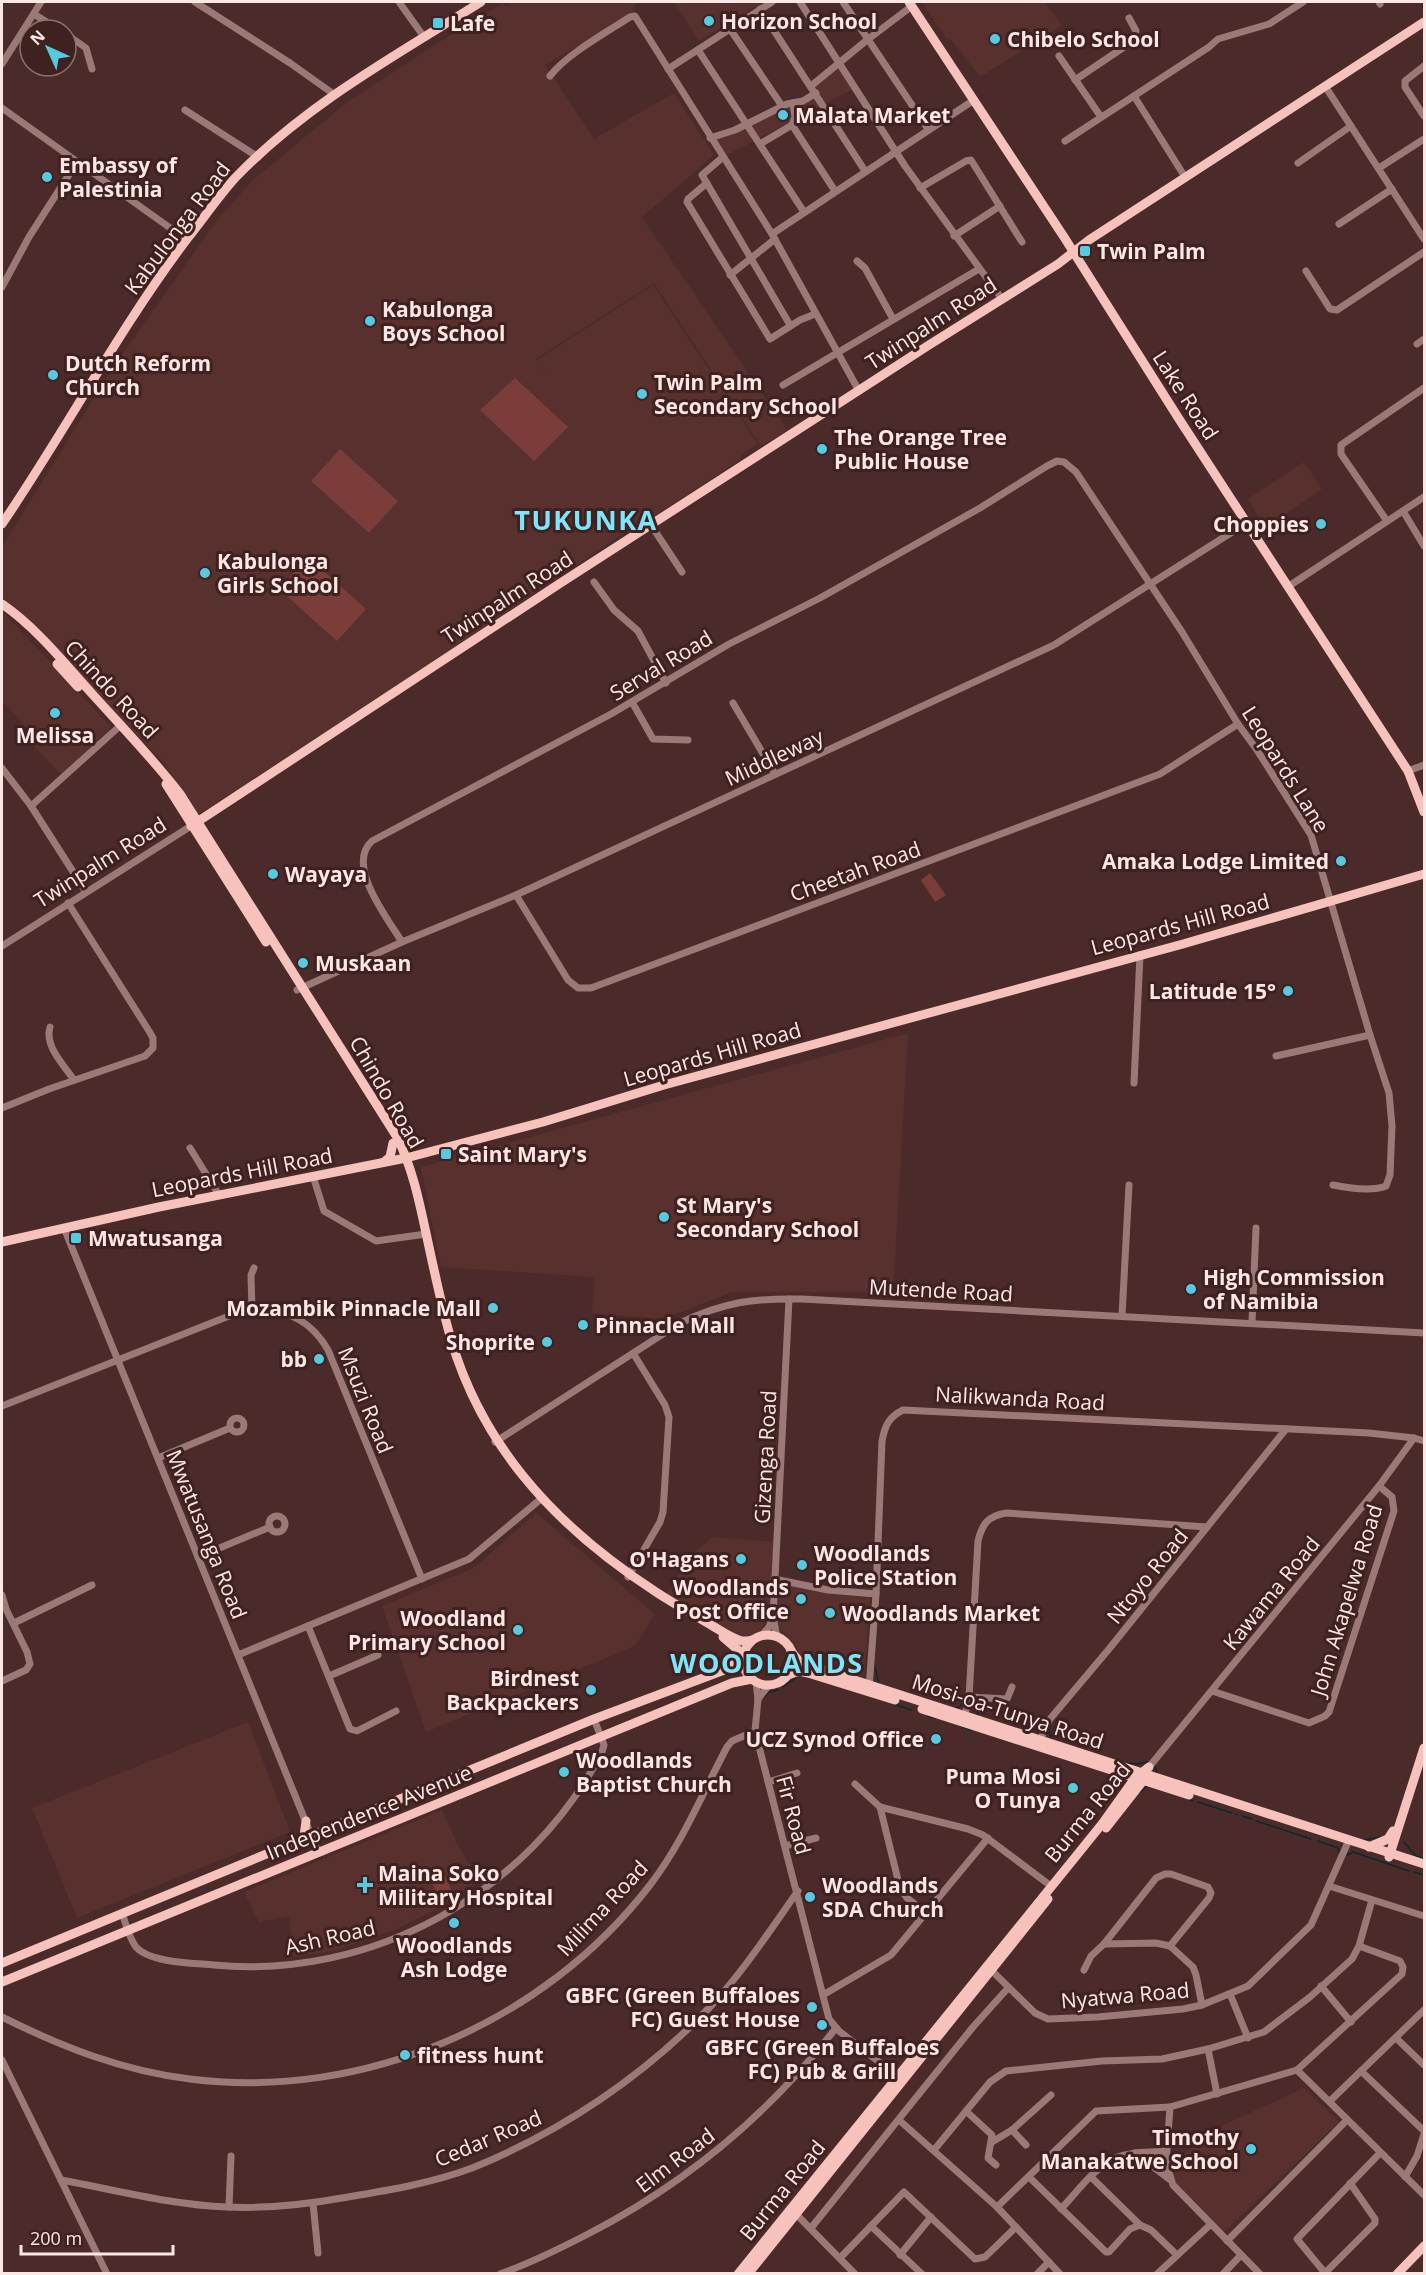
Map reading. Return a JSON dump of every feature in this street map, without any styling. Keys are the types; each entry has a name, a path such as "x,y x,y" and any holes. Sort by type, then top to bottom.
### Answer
{"main road":[{"name":"Kabulonga Road","path":"2,524 143,299 233,180 335,95 481,2"},
{"name":"Lake Road","path":"910,4 1074,252 1179,419 1408,771 1425,812"},
{"name":"Twinpalm Road","path":"194,824 651,525 1058,264 1089,240 1425,22"},
{"path":"1064,237 1076,242 1089,240"},
{"path":"1058,264 1071,262 1083,267"},
{"name":"Chindo Road","path":"2,604 28,626 119,727 166,785 194,824 397,1144 408,1173 424,1235 441,1322 453,1359 465,1391 513,1470 581,1543 722,1636 744,1656"},
{"name":"Chindo Road","path":"2,610 25,630 119,727"},
{"name":"Leopards Hill Road","path":"2,1242 219,1195 402,1159 543,1122 675,1082 1140,955 1424,874"},
{"path":"397,1144 421,1154 408,1173 392,1162 384,1162 397,1144"},
{"name":"Chindo Road","path":"628,1576 738,1640 756,1638"},
{"path":"777,1637 791,1651 793,1661 788,1675 776,1684 769,1685 754,1681 744,1667 747,1647 756,1638 777,1637"},
{"name":"Mosi-oa-Tunya Road","path":"791,1651 799,1661 806,1664 963,1720 1143,1774 1423,1866"},
{"name":"Independence Avenue","path":"2,1963 594,1719 727,1669 744,1656"},
{"name":"Mosi-oa-Tunya Road","path":"788,1675 799,1671 869,1688"},
{"name":"Independence Avenue","path":"2,1982 732,1683 754,1681"},
{"path":"1369,1847 1388,1839 1396,1827 1425,1748"},
{"name":"Burma Road","path":"989,1967 1051,1886 1143,1774"},
{"name":"Burma Road","path":"738,2274 900,2078 1143,1774"},
{"path":"1416,1775 1400,1844 1406,1854 1423,1866"},
{"path":"1389,1855 1411,1788"},
{"path":"299,1841 304,1836 306,1821"},
{"name":"Mosi-oa-Tunya Road","path":"1348,1843 1369,1847 1389,1855"},
{"name":"Burma Road","path":"747,2274 900,2078"},
{"path":"1397,2274 1425,2246"}],"street":[{"path":"2,64 41,2"},
{"path":"195,2 335,95"},
{"path":"399,2 424,38"},
{"path":"668,69 772,2"},
{"path":"800,2 920,188 1002,299"},
{"path":"843,2 928,129"},
{"path":"1065,141 1218,39 1269,24 1303,2"},
{"path":"710,138 747,124 782,106 803,101 840,63 910,4"},
{"path":"760,9 865,171"},
{"path":"34,14 40,18"},
{"path":"550,76 578,52 633,16 638,19 773,236 859,391"},
{"path":"1075,80 1133,41 1136,31 1129,18"},
{"path":"730,29 782,106"},
{"path":"78,42 86,48 93,69"},
{"path":"698,50 804,212"},
{"path":"1059,56 1101,117"},
{"path":"1425,66 1405,81 1406,87 1425,116"},
{"path":"1325,86 1425,239"},
{"path":"1134,96 1185,177"},
{"path":"730,275 751,260 773,236 804,212 974,100"},
{"path":"760,144 792,125 795,117 793,103"},
{"path":"2,108 187,240"},
{"path":"185,110 258,157"},
{"path":"792,125 835,191"},
{"path":"1298,163 1351,126"},
{"path":"1379,168 1425,139"},
{"path":"723,157 702,173 790,326"},
{"path":"920,188 969,160 1022,243"},
{"path":"2,287 29,237 76,162"},
{"path":"707,183 690,196 687,202 770,339 815,314"},
{"path":"1339,225 1392,189"},
{"path":"954,236 1000,206"},
{"path":"1306,271 1333,310 1346,304 1425,252"},
{"path":"857,261 865,268 893,320"},
{"path":"783,385 979,269"},
{"path":"1417,344 1425,339"},
{"path":"1387,521 1341,454 1341,445 1425,388"},
{"name":"Serval Road","path":"402,942 375,897 366,877 362,856 368,845 632,702 729,644 820,598 980,508 1047,466 1057,461 1064,462"},
{"name":"Leopards Lane","path":"1064,462 1076,472 1311,835 1389,1093 1391,1108 1389,1182 1381,1188 1350,1188 1332,1185"},
{"path":"1289,586 1425,497"},
{"path":"1403,511 1425,546"},
{"name":"Middleway","path":"299,989 402,942 516,896 1054,645 1248,522"},
{"path":"651,525 682,572"},
{"path":"594,582 614,610 638,631 666,683"},
{"path":"632,702 653,739 688,740"},
{"path":"733,703 775,774"},
{"name":"Cheetah Road","path":"516,896 568,980 578,988 591,988 1160,774 1238,724"},
{"path":"31,806 119,727"},
{"path":"1408,771 1425,765"},
{"path":"2,768 31,806 86,892"},
{"name":"Twinpalm Road","path":"2,946 194,824"},
{"path":"2,1108 145,1056 153,1048 154,1043 149,1031 68,903"},
{"path":"1134,1083 1140,955"},
{"path":"50,1027 48,1035 50,1044 74,1080"},
{"path":"1276,1056 1370,1035"},
{"path":"190,1148 219,1195"},
{"path":"313,1176 324,1211 366,1236 376,1241 424,1235"},
{"path":"1122,1316 1129,1185"},
{"name":"Mwatusanga Road","path":"64,1228 318,1852"},
{"path":"1251,1322 1256,1228"},
{"path":"252,1310 251,1275 254,1268"},
{"name":"Mutende Road","path":"496,1442 653,1339 701,1313 747,1300 789,1299 1425,1332"},
{"name":"Gizenga Road","path":"777,1637 773,1617 774,1579 789,1299"},
{"name":"Msuzi Road","path":"2,1406 217,1320 252,1310 279,1311 309,1327 324,1344 422,1579"},
{"path":"628,1576 660,1522 663,1512 669,1418 665,1405 633,1353"},
{"name":"Nalikwanda Road","path":"869,1688 876,1594 882,1441 889,1419 903,1410 1369,1432 1414,1437 1425,1441"},
{"path":"158,1458 230,1428"},
{"name":"Ntoyo Road","path":"1038,1743 1050,1719 1286,1429"},
{"name":"Kawama Road","path":"1143,1774 1379,1486 1414,1437"},
{"name":"John Akapelwa Road","path":"1212,1691 1309,1723 1329,1712 1394,1511 1392,1497 1379,1486"},
{"path":"238,1655 422,1579 476,1554 540,1499"},
{"path":"963,1720 969,1697 978,1541 986,1521 995,1515 1006,1514 1207,1527"},
{"path":"198,1557 270,1527"},
{"path":"774,1579 828,1590 876,1594"},
{"path":"14,1623 92,1585"},
{"path":"2,1595 4,1610 14,1623 30,1664 26,1670 2,1681"},
{"path":"756,1638 769,1627 773,1617"},
{"path":"308,1626 348,1726 353,1731 396,1711"},
{"path":"329,1676 378,1655"},
{"name":"Fir Road","path":"754,1681 758,1699 755,1731 798,1891 829,2019 836,2028 900,2078"},
{"path":"758,1699 769,1685"},
{"path":"969,1697 1007,1699 1012,1687"},
{"path":"594,1719 604,1745 602,1752"},
{"name":"Ash Road","path":"122,1913 138,1949 150,1956 165,1960 236,1968 311,1963 373,1947 420,1928 458,1907 521,1859 558,1819 602,1752 621,1728"},
{"name":"Milima Road","path":"2,2017 58,2044 117,2065 189,2079 236,2083 307,2080 337,2075 398,2060 443,2043 488,2022 553,1981 594,1946 634,1904 665,1865 692,1820 727,1747 732,1742 755,1731"},
{"path":"768,1782 797,1773"},
{"path":"855,1784 880,1808 968,1829 988,1838 1051,1886"},
{"path":"880,1808 900,1888 925,1912"},
{"path":"785,1846 816,1838"},
{"path":"823,1995 891,1955 988,1838"},
{"name":"Nyatwa Road","path":"989,1967 1035,2013 1048,2019 1183,2010 1202,2005 1255,1981 1311,1925 1348,1843"},
{"path":"1084,1970 1092,1956 1156,1878 1167,1874 1208,1887 1211,1893 1170,1946"},
{"path":"1329,1886 1425,1916"},
{"name":"Cedar Road","path":"61,2180 147,2197 229,2207 313,2204 394,2190 470,2168 530,2141 592,2105 651,2061 710,2007 749,1960 798,1891"},
{"path":"934,2150 990,2082 1006,2071 1102,2061 1162,2060 1248,2038 1268,2030 1352,1959 1359,1946 1372,1900"},
{"path":"1104,1944 1156,1943 1170,1946 1194,1970 1202,2005"},
{"path":"997,2207 1096,2111 1170,2107 1297,2070 1403,1971 1400,1960 1359,1946"},
{"path":"1321,1986 1351,2022"},
{"path":"811,2228 966,2036 1008,1988"},
{"path":"1230,1994 1248,2038"},
{"path":"1330,2101 1424,2011"},
{"name":"Elm Road","path":"500,2274 547,2255 614,2221 688,2175 760,2113 836,2028"},
{"path":"1396,2038 1425,2065"},
{"path":"1208,2049 1217,2094"},
{"path":"2,2060 106,2274"},
{"path":"1297,2070 1425,2195"},
{"path":"1361,2071 1425,2133 1417,2156 1405,2176"},
{"path":"992,2142 1012,2130 1051,2095"},
{"path":"1170,2107 1166,2169 1171,2180 1180,2193 1260,2274"},
{"path":"966,2111 992,2135 988,2158 996,2165"},
{"path":"899,2120 997,2207 1060,2274"},
{"path":"1227,2241 1347,2120"},
{"path":"1012,2130 1026,2145"},
{"path":"1061,2209 1091,2177 1116,2158 1135,2153 1166,2151"},
{"path":"1135,2153 1171,2180"},
{"path":"1350,2183 1375,2223 1324,2273 1297,2240 1350,2183 1380,2153"},
{"path":"229,2207 231,2156"},
{"path":"1029,2177 1107,2253 1130,2229 1140,2225"},
{"path":"1091,2177 1140,2225 1151,2230 1177,2254"},
{"path":"840,2258 904,2192 975,2259 985,2257 1016,2227"},
{"path":"313,2204 318,2253"},
{"path":"796,2214 855,2274"},
{"path":"900,2255 931,2217"},
{"path":"1157,2274 1210,2224"},
{"path":"871,2226 922,2274"},
{"path":"1223,2274 1241,2254"},
{"path":"1037,2274 1049,2262"}],"shaded area":[{"path":"514,2 635,2 633,14 545,65 594,139 674,93 714,155 642,217 787,430 761,446 654,283 536,359 547,377 537,360 653,285 758,444 742,454 740,460 635,529 633,527 374,701 199,814 193,813 165,764 16,608 2,598 2,547 110,372 217,220 252,181 345,104 503,3 506,7"},
{"name":"Horizon School","path":"674,2 763,2 699,41"},
{"name":"Chibelo School","path":"922,2 1044,2 1062,25 980,77 950,38 947,39"},
{"name":"Malata Market","path":"839,63 855,88 723,157 710,138 815,93 811,86"},
{"path":"515,378 568,427 534,461 480,410"},
{"path":"340,449 398,501 369,533 311,481"},
{"path":"1304,462 1322,489 1265,528 1248,499"},
{"path":"308,557 366,609 337,641 279,589"},
{"path":"2,611 111,727 62,775 17,729 23,723 2,701"},
{"path":"930,873 946,895 935,902 921,880"},
{"name":"St Mary's Secondary School","path":"908,1033 893,1292 732,1292 663,1319 592,1313 595,1277 441,1267 421,1167"},
{"name":"Woodland Primary School","path":"536,1513 655,1614 635,1646 426,1732 382,1606 474,1568"},
{"path":"713,1537 774,1542 768,1618 758,1634 750,1638 736,1640 665,1597 688,1557"},
{"path":"779,1586 871,1590 864,1677 830,1668 801,1655 774,1620"},
{"path":"248,1722 290,1832 77,1918 32,1808"},
{"name":"Maina Soko Military Hospital","path":"442,1810 459,1848 479,1879 443,1906 394,1930 337,1950 294,1957 289,1916 259,1922 244,1892"},
{"path":"445,1876 454,1896 440,1901 432,1881"},
{"name":"Timothy Manakatwe School","path":"1304,2088 1339,2122 1222,2234 1178,2189 1169,2167 1213,2130"}],"waterway":[{"path":"875,1668 879,1684"},
{"path":"783,1687 797,1677"},
{"path":"763,1698 769,1692 777,1690"},
{"path":"894,1704 911,1710"},
{"path":"955,1708 962,1704"},
{"path":"975,1705 978,1715"},
{"path":"928,1716 935,1718"},
{"path":"958,1725 971,1730"},
{"path":"1031,1732 1036,1728"},
{"path":"1049,1731 1051,1739"},
{"path":"1123,1763 1147,1762"},
{"path":"1155,1767 1157,1774"},
{"path":"1140,1792 1148,1786"},
{"path":"1188,1799 1193,1801"},
{"path":"1198,1802 1232,1813"},
{"path":"1242,1816 1252,1819"},
{"path":"1256,1821 1311,1839"},
{"path":"1364,1840 1380,1837"},
{"path":"1318,1841 1338,1848 1340,1854"},
{"path":"1404,1842 1416,1856 1424,1859"},
{"path":"1347,1855 1353,1852 1409,1871"},
{"path":"1414,1872 1424,1875"}],"place":[{"name":"Horizon School","path":"709,21"},
{"name":"Lafe","path":"438,23"},
{"name":"Chibelo School","path":"995,39"},
{"name":"Malata Market","path":"783,115"},
{"name":"Embassy of Palestinia","path":"47,177"},
{"name":"Twin Palm","path":"1085,251"},
{"name":"Kabulonga Boys School","path":"370,321"},
{"name":"Dutch Reform Church","path":"53,375"},
{"name":"Twin Palm Secondary School","path":"642,394"},
{"name":"The Orange Tree Public House","path":"822,449"},
{"name":"Choppies","path":"1321,524"},
{"name":"Kabulonga Girls School","path":"205,573"},
{"name":"Melissa","path":"55,713"},
{"name":"Amaka Lodge Limited","path":"1341,861"},
{"name":"Wayaya","path":"273,874"},
{"name":"Muskaan","path":"303,963"},
{"name":"Latitude 15°","path":"1288,991"},
{"name":"Saint Mary's","path":"446,1154"},
{"name":"St Mary's Secondary School","path":"664,1217"},
{"name":"Mwatusanga","path":"76,1238"},
{"name":"High Commission of Namibia","path":"1191,1289"},
{"name":"Mozambik Pinnacle Mall","path":"493,1308"},
{"name":"Pinnacle Mall","path":"583,1325"},
{"name":"Shoprite","path":"547,1342"},
{"name":"bb","path":"319,1359"},
{"name":"O'Hagans","path":"741,1559"},
{"name":"Woodlands Police Station","path":"802,1565"},
{"name":"Woodlands Post Office","path":"801,1599"},
{"name":"Woodlands Market","path":"830,1613"},
{"name":"Woodland Primary School","path":"518,1630"},
{"name":"Birdnest Backpackers","path":"591,1690"},
{"name":"UCZ Synod Office","path":"936,1739"},
{"name":"Woodlands Baptist Church","path":"564,1772"},
{"name":"Puma Mosi O Tunya","path":"1073,1788"},
{"name":"Maina Soko Military Hospital","path":"365,1885"},
{"name":"Woodlands SDA Church","path":"810,1897"},
{"name":"Woodlands Ash Lodge","path":"454,1923"},
{"name":"GBFC (Green Buffaloes FC) Guest House","path":"812,2007"},
{"name":"GBFC (Green Buffaloes FC) Pub & Grill","path":"822,2025"},
{"name":"fitness hunt","path":"405,2055"},
{"name":"Timothy Manakatwe School","path":"1251,2149"}],"district":[{"name":"TUKUNKA","path":"586,519"},
{"name":"WOODLANDS","path":"767,1662"}]}
